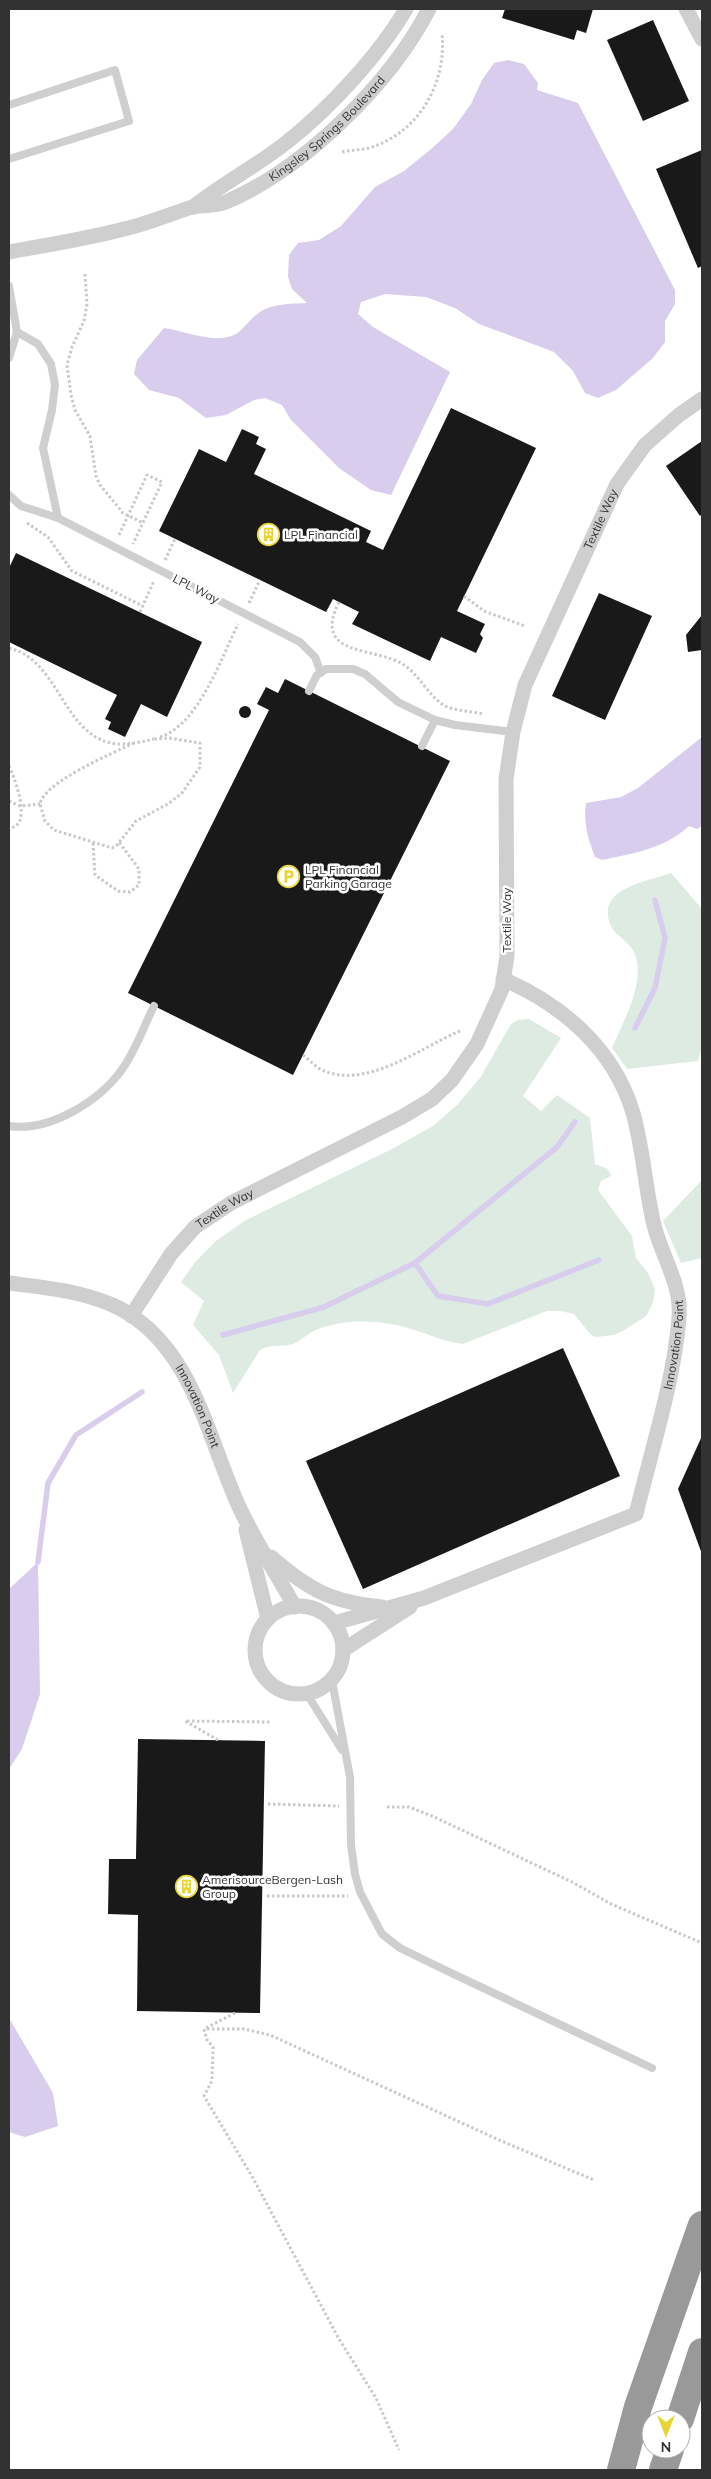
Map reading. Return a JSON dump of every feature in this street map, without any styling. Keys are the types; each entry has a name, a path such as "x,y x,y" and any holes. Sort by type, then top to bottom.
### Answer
{"highway":[{"path":"621,2470 638,2407 702,2224"},
{"path":"683,2409 702,2352"}],"street":[{"name":"Kingsley Springs Boulevard","path":"192,207 216,188 287,142 320,113 370,59 406,9"},
{"name":"Kingsley Springs Boulevard","path":"9,252 125,229 192,207 224,203 251,190 290,167 361,101 407,48 430,9"},
{"path":"686,9 702,38"},
{"name":"Textile Way","path":"131,1316 171,1254 195,1227 231,1203 402,1117 432,1099 452,1080 477,1044 491,1016 503,979 508,938 506,779 513,732 525,685 617,484 645,446 678,415 702,399"},
{"name":"Innovation Point","path":"334,1623 424,1598 636,1514 668,1383 680,1317 679,1296 674,1279 658,1242 633,1114 616,1074 606,1056 570,1018 551,1005 503,979"},
{"name":"Innovation Point","path":"9,1283 67,1291 112,1305 131,1316 160,1339 179,1366 192,1390 241,1511 295,1607"},
{"name":"Innovation Point","path":"241,1511 268,1619"},
{"path":"263,1550 318,1592 357,1604 390,1607"},
{"name":"Innovation Point","path":"343,1650 424,1598"},
{"path":"302,1606 317,1610 334,1623 343,1641 343,1650 340,1669 332,1681 320,1690 307,1694 293,1695 279,1690 267,1681 258,1669 254,1654 256,1639 268,1619 287,1607 295,1607 302,1606"}],"lane":[{"path":"9,105 115,70 129,121 9,159"},
{"path":"9,286 17,332 9,358"},
{"path":"17,332 38,344 51,364 54,385 52,410 43,448 58,518"},
{"name":"LPL Way","path":"9,495 21,506 58,518 300,642 315,657 320,673"},
{"path":"309,691 320,673 326,669 336,667 353,669 365,674 398,702 435,720 455,725 513,732"},
{"path":"422,746 435,720"},
{"path":"9,1126 19,1127 54,1121 91,1101 123,1068 154,1006"},
{"path":"332,1681 344,1754 350,1777 351,1845 355,1874 360,1892 382,1934 400,1948 652,2068"},
{"path":"307,1694 344,1754"}],"path":[{"path":"342,152 368,148 386,141 426,106 439,77 444,52 442,33"},
{"path":"85,274 87,304 84,321 72,347 67,364 71,395 75,410 90,436 96,476 100,485 115,506 128,516 143,523"},
{"path":"113,546 147,475 162,482 128,554"},
{"path":"23,521 37,528 48,537 72,571 143,606"},
{"path":"153,739 175,730 190,717 260,580"},
{"path":"464,596 484,611 525,626"},
{"path":"339,602 331,617 331,623 333,631 343,645 352,650 388,658 405,666 436,698 448,707 484,714"},
{"path":"9,648 33,660 43,670 79,723 89,733 111,743 134,743 169,738 200,743 200,767 178,798 136,821 112,848 54,830 45,820 40,804 41,799 51,789 85,766 134,743"},
{"path":"9,766 18,790 20,806 20,821 9,830"},
{"path":"9,801 20,806 40,804"},
{"path":"93,843 95,875 118,891 130,892 139,885 141,877 139,869 119,842"},
{"path":"303,1056 319,1068 337,1073 360,1074 383,1070 436,1041 460,1031"},
{"path":"218,1740 185,1721 270,1722"},
{"path":"268,1804 351,1806"},
{"path":"387,1807 409,1807 432,1816 572,1882 611,1904 702,1943"},
{"path":"267,1896 343,1897 360,1892"},
{"path":"204,2029 235,2012"},
{"path":"204,2029 244,2029 270,2035 499,2140 594,2180"},
{"path":"204,2029 207,2040 213,2047 212,2081 204,2096 253,2178 339,2339 376,2398 399,2450"}],"shaded area":[{"path":"508,60 524,64 538,83 537,90 578,103 675,290 675,304 665,321 665,342 653,358 616,390 598,398 585,393 573,371 554,352 479,324 455,308 426,297 385,294 361,302 358,314 373,327 450,372 391,495 371,490 339,468 291,420 282,405 265,398 254,400 226,415 206,418 179,398 149,390 134,374 137,360 164,328 210,338 228,337 239,332 253,317 267,308 307,303 292,289 288,277 289,255 298,243 319,240 341,226 375,187 404,171 430,150 453,129 471,104 482,80 494,63"},
{"path":"702,737 702,826 697,829 689,826 669,840 648,849 602,860 595,857 587,830 585,817 586,803 621,797 638,788"},
{"path":"671,873 702,909 702,1047 698,1061 627,1069 612,1048 634,994 638,972 637,961 629,945 612,928 608,915 609,904 616,895 625,889"},
{"path":"529,1019 561,1038 523,1096 541,1111 557,1095 590,1118 595,1164 608,1169 611,1176 601,1181 598,1190 632,1236 636,1258 648,1273 655,1289 653,1303 646,1316 614,1335 596,1337 591,1335 574,1314 547,1311 463,1344 450,1342 400,1326 376,1322 352,1322 328,1326 310,1333 293,1344 268,1347 260,1350 233,1393 219,1355 193,1325 204,1301 181,1282 196,1261 216,1241 246,1220 390,1150 433,1126 458,1104 480,1078 511,1024 518,1020"},
{"path":"702,1180 702,1258 681,1263 663,1221"},
{"path":"38,1562 40,1694 22,1749 9,1769 9,1589"},
{"path":"9,2018 53,2093 58,2126 25,2137 9,2132"}],"building":[{"path":"505,9 593,9 586,33 577,30 574,40 502,18"},
{"path":"653,20 689,101 643,121 607,40"},
{"path":"702,150 702,266 698,268 656,169"},
{"name":"LPL Financial","path":"451,408 536,448 457,611 485,624 480,634 483,638 476,653 441,637 430,661 352,624 359,612 333,599 326,612 159,531 199,449 226,462 242,429 259,437 256,444 266,449 254,474 371,531 366,542 383,550"},
{"path":"702,441 702,514 700,516 666,466"},
{"path":"16,553 202,642 167,717 141,704 125,737 108,729 111,722 105,719 117,695 9,642 9,568"},
{"path":"599,593 652,616 605,720 552,696"},
{"path":"702,615 702,650 688,652 686,635"},
{"name":"LPL Financial Parking Garage","path":"285,679 450,761 293,1075 128,993 269,710 257,704 266,687 278,693"},
{"path":"243,706 247,706 251,712 247,718 243,718 239,714 239,710"},
{"path":"563,1348 620,1476 363,1589 306,1461"},
{"path":"702,1436 702,1554 678,1489"},
{"name":"AmerisourceBergen-Lash Group","path":"138,1739 265,1741 260,2013 137,2011 138,1915 108,1914 109,1859 136,1859"}],"waterway":[{"path":"635,1028 655,988 665,938 655,900"},
{"path":"223,1335 324,1307 415,1263 557,1147 575,1122"},
{"path":"415,1263 438,1296 488,1304 599,1260"},
{"path":"38,1562 48,1483 76,1435 142,1392"}],"place":[{"name":"LPL Financial","path":"268,535"},
{"name":"LPL Financial Parking Garage","path":"289,877"},
{"name":"AmerisourceBergen-Lash Group","path":"186,1887"}]}
